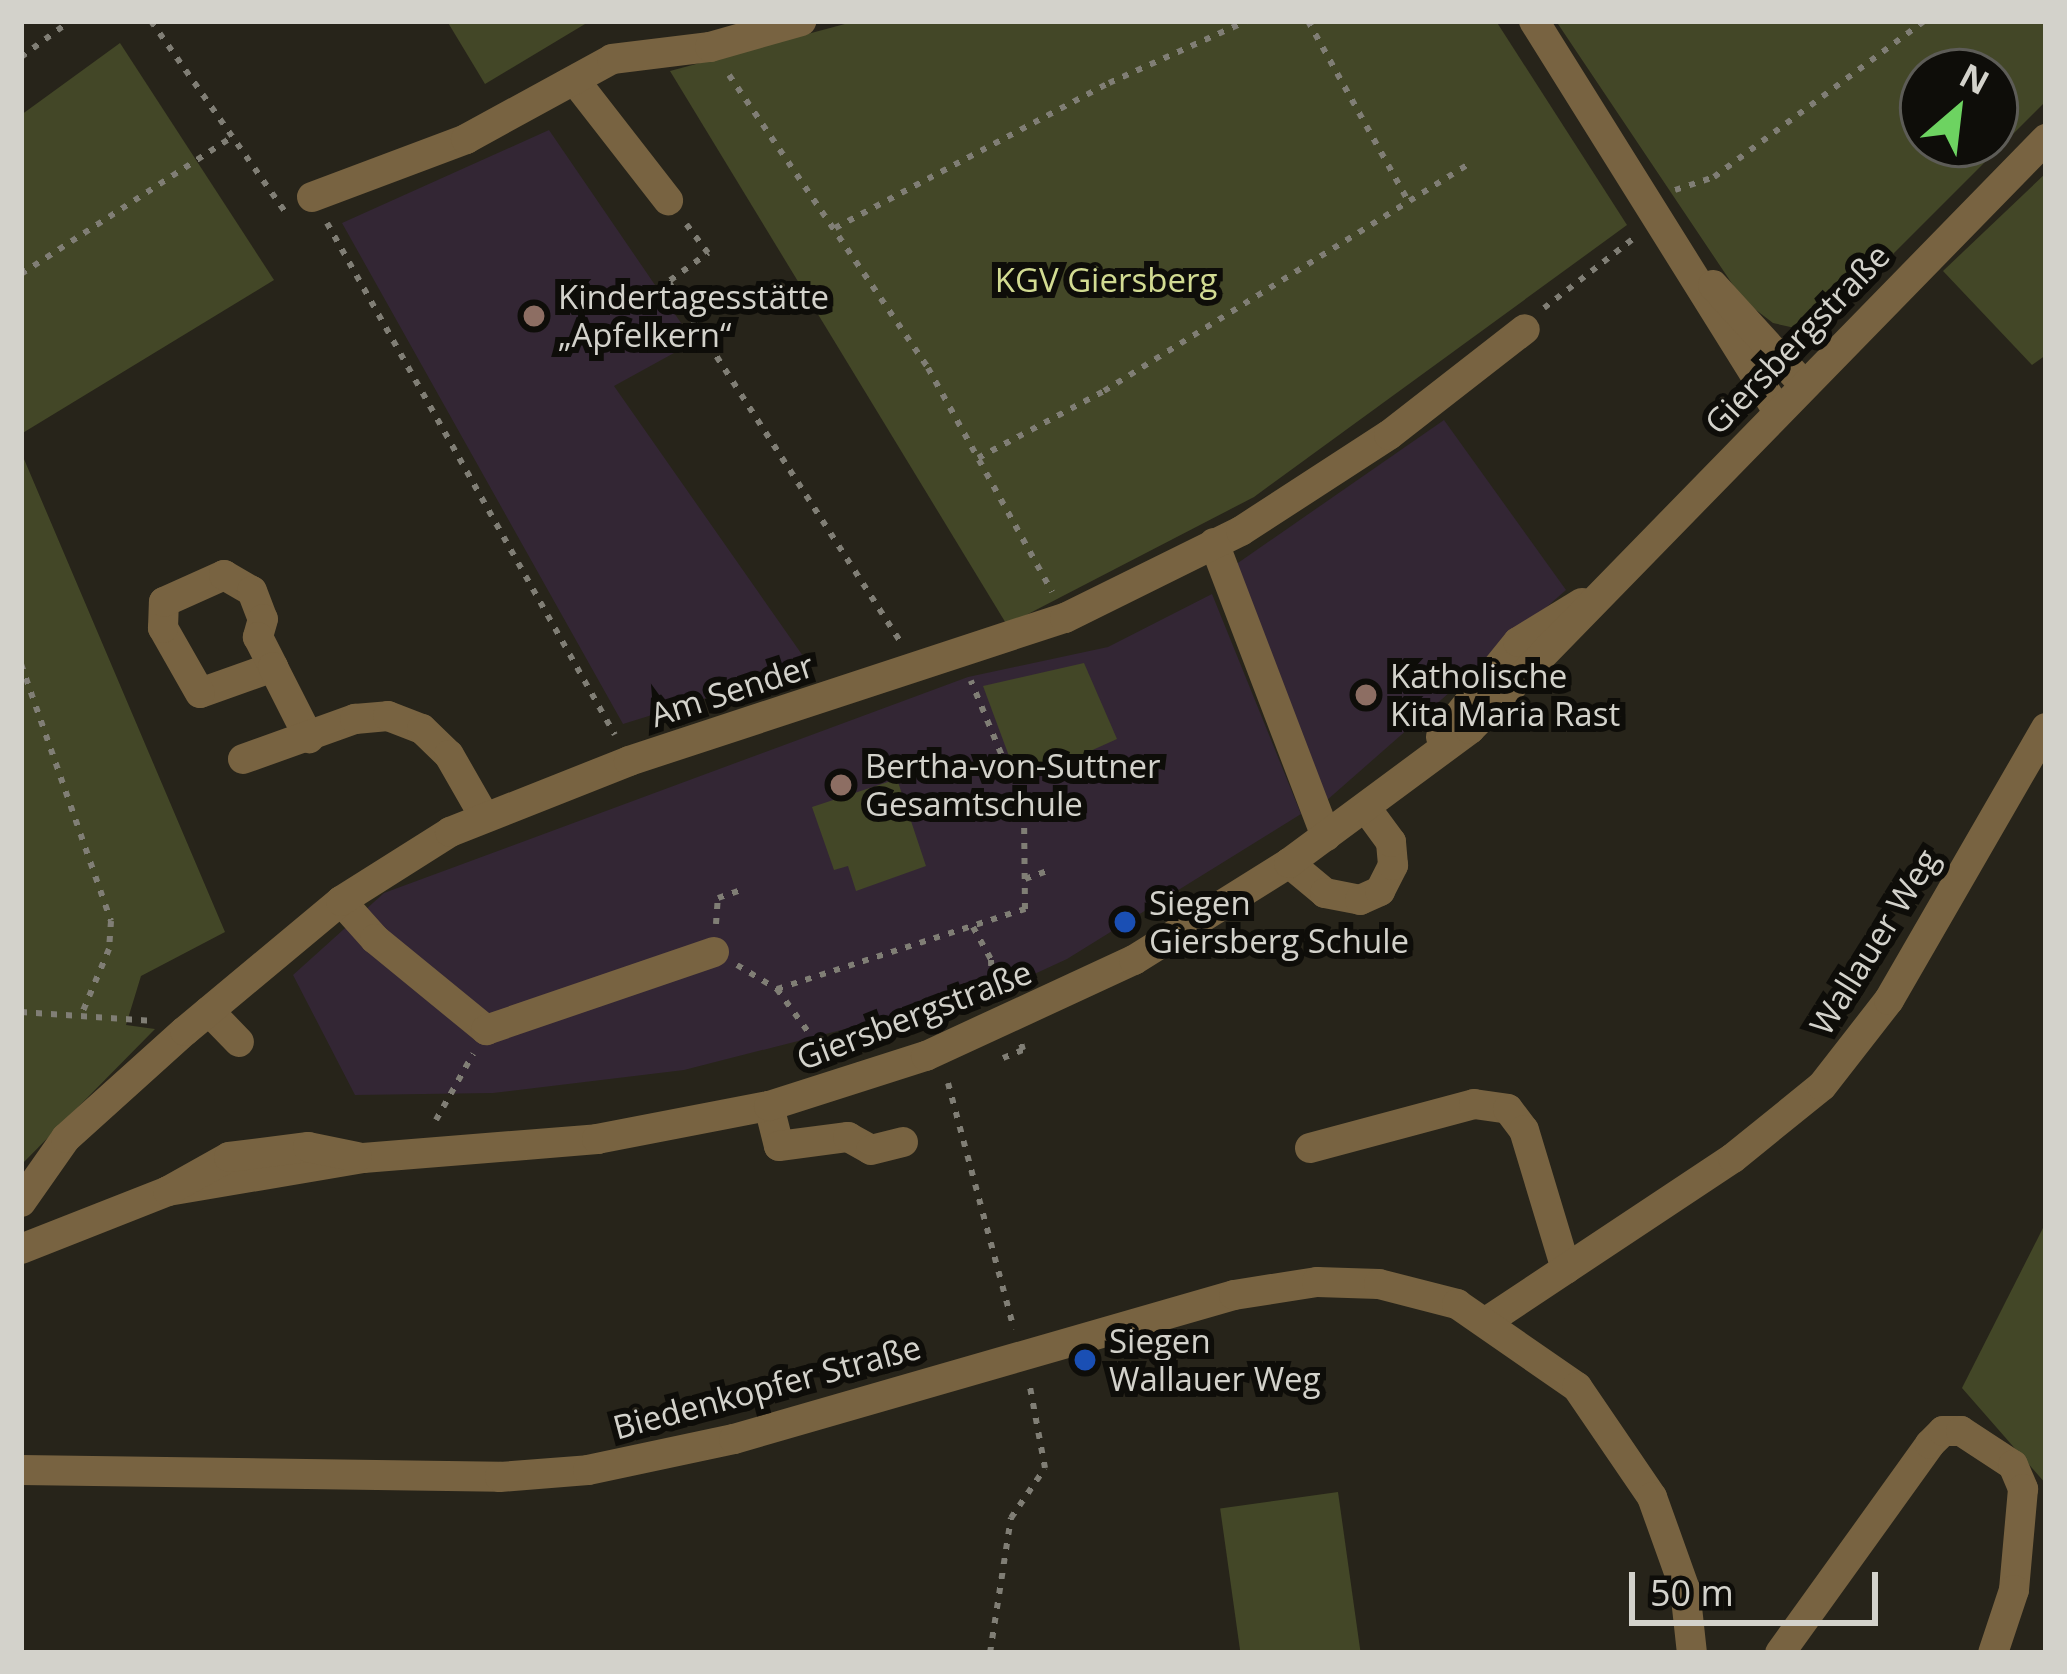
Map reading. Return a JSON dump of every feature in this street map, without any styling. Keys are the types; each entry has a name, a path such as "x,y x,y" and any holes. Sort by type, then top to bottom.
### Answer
{"street":[{"path":"312,197 466,139 612,59 710,47 800,21"},
{"path":"1534,21 1778,412"},
{"path":"576,82 668,200"},
{"name":"Giersbergstraße","path":"21,1250 168,1191 229,1157 264,1150 308,1147 363,1158 597,1139 769,1106 1012,1021 1134,961 1327,836 1424,762 1519,642 1603,591 2046,139"},
{"path":"1656,213 1804,385"},
{"name":"Am Sender","path":"21,1202 66,1138 209,1011 341,901 484,816 629,761 1066,618 1214,543 1389,435 1525,329"},
{"path":"1214,543 1327,836"},
{"path":"273,668 309,738"},
{"path":"243,759 388,716 422,729 449,755 484,816"},
{"name":"Wallauer Weg","path":"1497,1329 1566,1269 1733,1158 1822,1086 1888,1000 2046,728"},
{"path":"1289,862 1325,893 1360,900 1380,891 1393,865 1391,842 1366,808"},
{"path":"341,901 375,939 486,1030 714,952"},
{"path":"209,1011 239,1042"},
{"path":"1310,1148 1474,1104 1508,1109 1524,1130 1566,1269"},
{"path":"769,1106 779,1146 848,1137 871,1150 903,1142"},
{"name":"Biedenkopfer Straße","path":"21,1470 500,1477 588,1470 755,1433 1234,1294 1317,1282 1379,1284 1457,1304 1576,1387 1635,1467 1685,1589 1692,1653"},
{"path":"1780,1653 1930,1444 1943,1431 1961,1431 2013,1465 2023,1489 2014,1590 1993,1653"}],"path":[{"path":"21,57 70,21"},
{"path":"152,21 281,214 312,197 629,761"},
{"path":"835,228 1109,82 1247,21"},
{"path":"1308,21 1409,202"},
{"path":"1525,329 1560,290 1656,213 1714,177 1924,21"},
{"path":"710,47 835,228 978,458 1066,618"},
{"path":"21,274 230,138"},
{"path":"978,458 1104,391 1471,163"},
{"path":"658,289 708,253"},
{"path":"668,281 919,669"},
{"path":"777,989 1025,909 1024,809 961,656"},
{"path":"21,664 111,921 109,949 83,1011"},
{"path":"1025,879 1052,869"},
{"path":"973,927 991,960 992,1001"},
{"path":"913,1034 906,1017 925,1010 928,1022"},
{"path":"21,1012 129,1015"},
{"path":"802,1015 814,1040 833,1044"},
{"path":"447,1108 465,1070"},
{"path":"945,1086 1014,1330"},
{"path":"990,1653 1012,1518 1045,1468 1038,1412"}],"shaded area":[{"path":"549,130 694,342 614,386 810,666 623,724 342,223"},
{"name":"Katholische Kita Maria Rast","path":"1444,420 1566,590 1326,801 1235,565"},
{"name":"Bertha-von-Suttner Gesamtschule","path":"1212,594 1301,814 1067,959 1002,989 684,1070 493,1093 355,1095 293,975 384,893 968,677 1108,647"}],"green space":[{"path":"447,21 590,21 485,84"},
{"name":"KGV Giersberg","path":"856,21 1496,21 1627,225 1254,497 1007,625 670,71"},
{"path":"1556,21 2046,21 2046,101 2019,128 2019,48 1899,48 1899,168 1979,168 1828,319 1804,330 1773,323 1743,300"},
{"path":"120,43 274,280 21,434 21,115"},
{"path":"2046,173 2046,355 2032,365 1943,271"},
{"path":"21,452 225,932 141,976 126,1025 155,1029 21,1165"},
{"path":"1084,663 1117,739 1019,783 983,686"},
{"path":"897,779 926,866 856,891 848,866 834,870 812,807"},
{"path":"2046,1222 2046,1484 1962,1388"},
{"path":"1338,1492 1361,1652 1240,1653 1220,1509"}],"place":[{"name":"Kindertagesstätte „Apfelkern“","path":"534,316"},
{"name":"Katholische Kita Maria Rast","path":"1366,695"},
{"name":"Bertha-von-Suttner Gesamtschule","path":"841,785"},
{"name":"Siegen Giersberg Schule","path":"1125,922"},
{"name":"Siegen Wallauer Weg","path":"1085,1360"}]}
